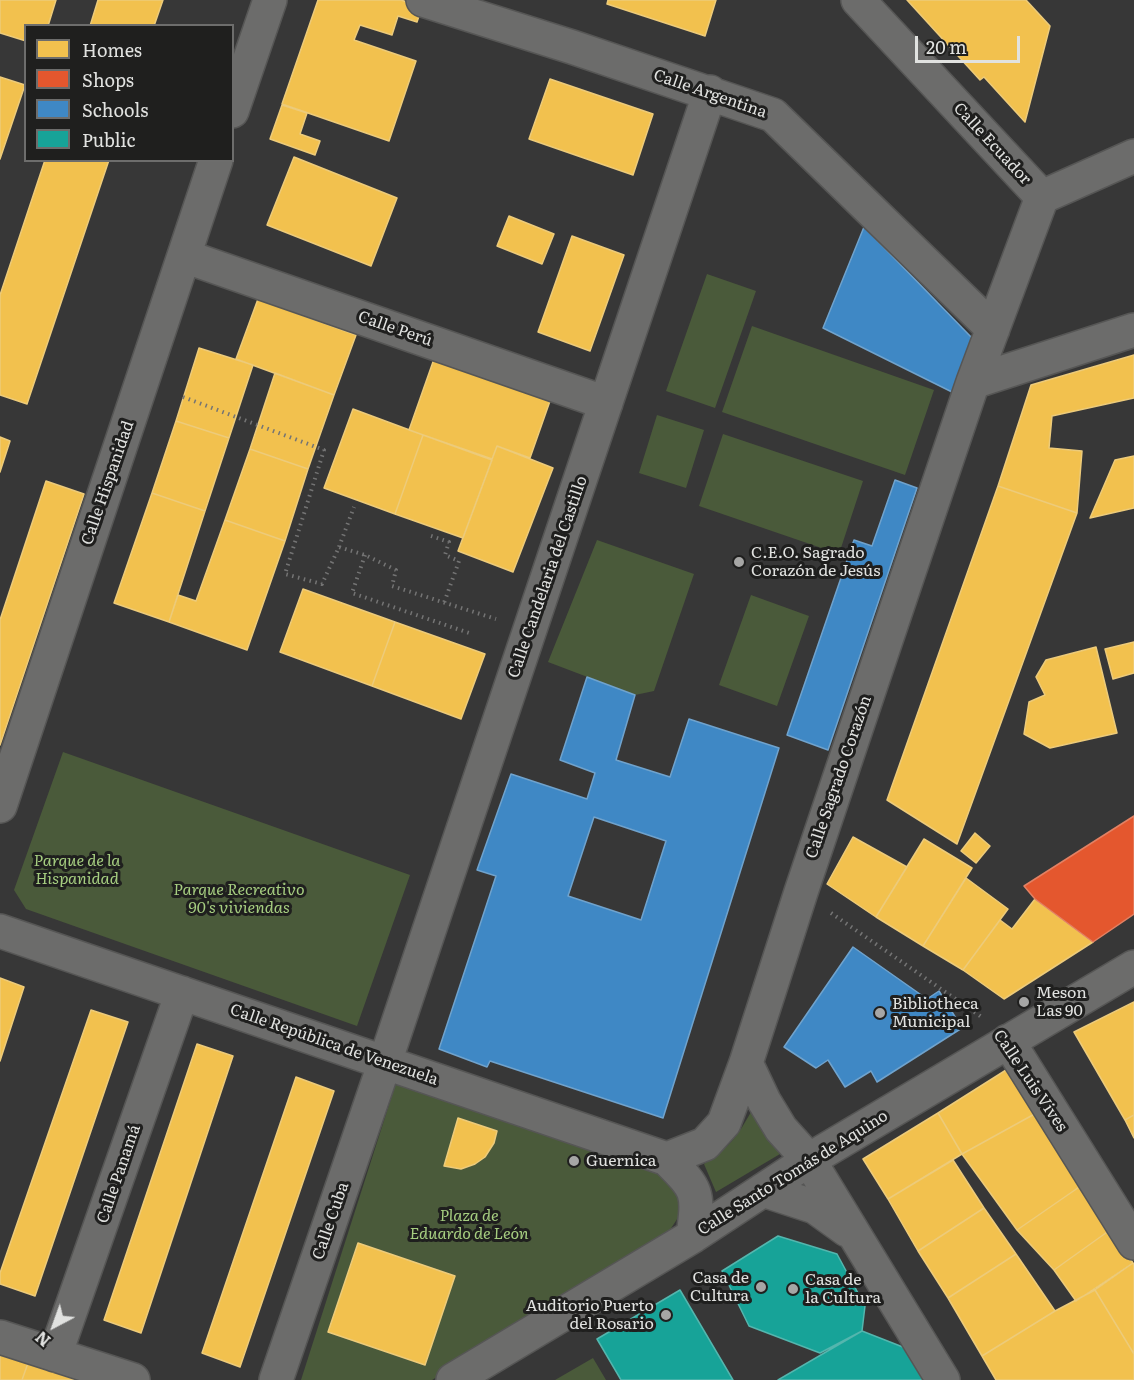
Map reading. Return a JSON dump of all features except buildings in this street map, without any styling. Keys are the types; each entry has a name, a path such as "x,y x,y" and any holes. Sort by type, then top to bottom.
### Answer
{"street":[{"path":"234,105 270,0"},
{"name":"Calle Argentina","path":"423,0 710,92 773,115 993,329"},
{"name":"Calle Ecuador","path":"858,0 1042,197 973,382"},
{"name":"Calle Candelaria del Castillo","path":"385,1062 710,92"},
{"path":"1042,197 1134,156"},
{"name":"Calle Hispanidad","path":"0,806 215,162"},
{"name":"Calle Perú","path":"184,256 606,403"},
{"path":"973,382 1134,330"},
{"name":"Calle Sagrado Corazón","path":"667,1159 705,1144 724,1123 973,382"},
{"name":"Calle República de Venezuela","path":"0,931 667,1159"},
{"name":"Calle Santo Tomás de Aquino","path":"453,1380 693,1236 809,1160 1134,967"},
{"name":"Calle Panamá","path":"55,1355 182,993"},
{"name":"Calle Luis Vives","path":"1008,1041 1134,1243"},
{"name":"Calle Cuba","path":"276,1380 385,1062"},
{"path":"746,1063 764,1101 781,1129 809,1160 943,1380"},
{"path":"667,1159 690,1182 697,1204 693,1236"},
{"path":"763,1190 815,1207 856,1236"},
{"path":"0,1337 133,1380"}],"path":[{"path":"183,398 324,450 285,574 322,584 354,507"},
{"path":"430,536 449,542 445,555 459,561 444,603"},
{"path":"339,547 365,555 396,570 392,586 498,620"},
{"path":"365,555 352,593 472,634"},
{"name":"Calle Luis Vives","path":"801,892 993,1025 1008,1041"}],"green space":[{"path":"707,274 756,291 715,408 666,391"},
{"path":"752,326 934,390 905,475 722,412"},
{"path":"657,415 704,430 686,488 639,473"},
{"path":"723,434 863,481 839,554 699,506"},
{"path":"597,540 694,574 654,691 635,695 548,662"},
{"path":"751,595 809,616 777,706 719,685"},
{"name":"Parque Recreativo 90's viviendas","path":"63,752 410,875 357,1026 26,909 14,890"},
{"name":"Plaza de Eduardo de León","path":"396,1083 658,1168 676,1182 681,1213 668,1233 432,1380 301,1380"},
{"path":"751,1112 780,1154 716,1192 704,1164 731,1142"},
{"path":"593,1358 606,1380 555,1380"}],"place":[{"name":"C.E.O. Sagrado Corazón de Jesús","path":"739,562"},
{"name":"Meson Las 90","path":"1024,1002"},
{"name":"Bibliotheca Municipal","path":"880,1013"},
{"name":"Guernica","path":"574,1161"},
{"name":"Casa de Cultura","path":"761,1287"},
{"name":"Casa de la Cultura","path":"793,1289"},
{"name":"Auditorio Puerto del Rosario","path":"666,1315"}],"park label":[{"name":"Parque de la Hispanidad","path":"77,870"}]}
